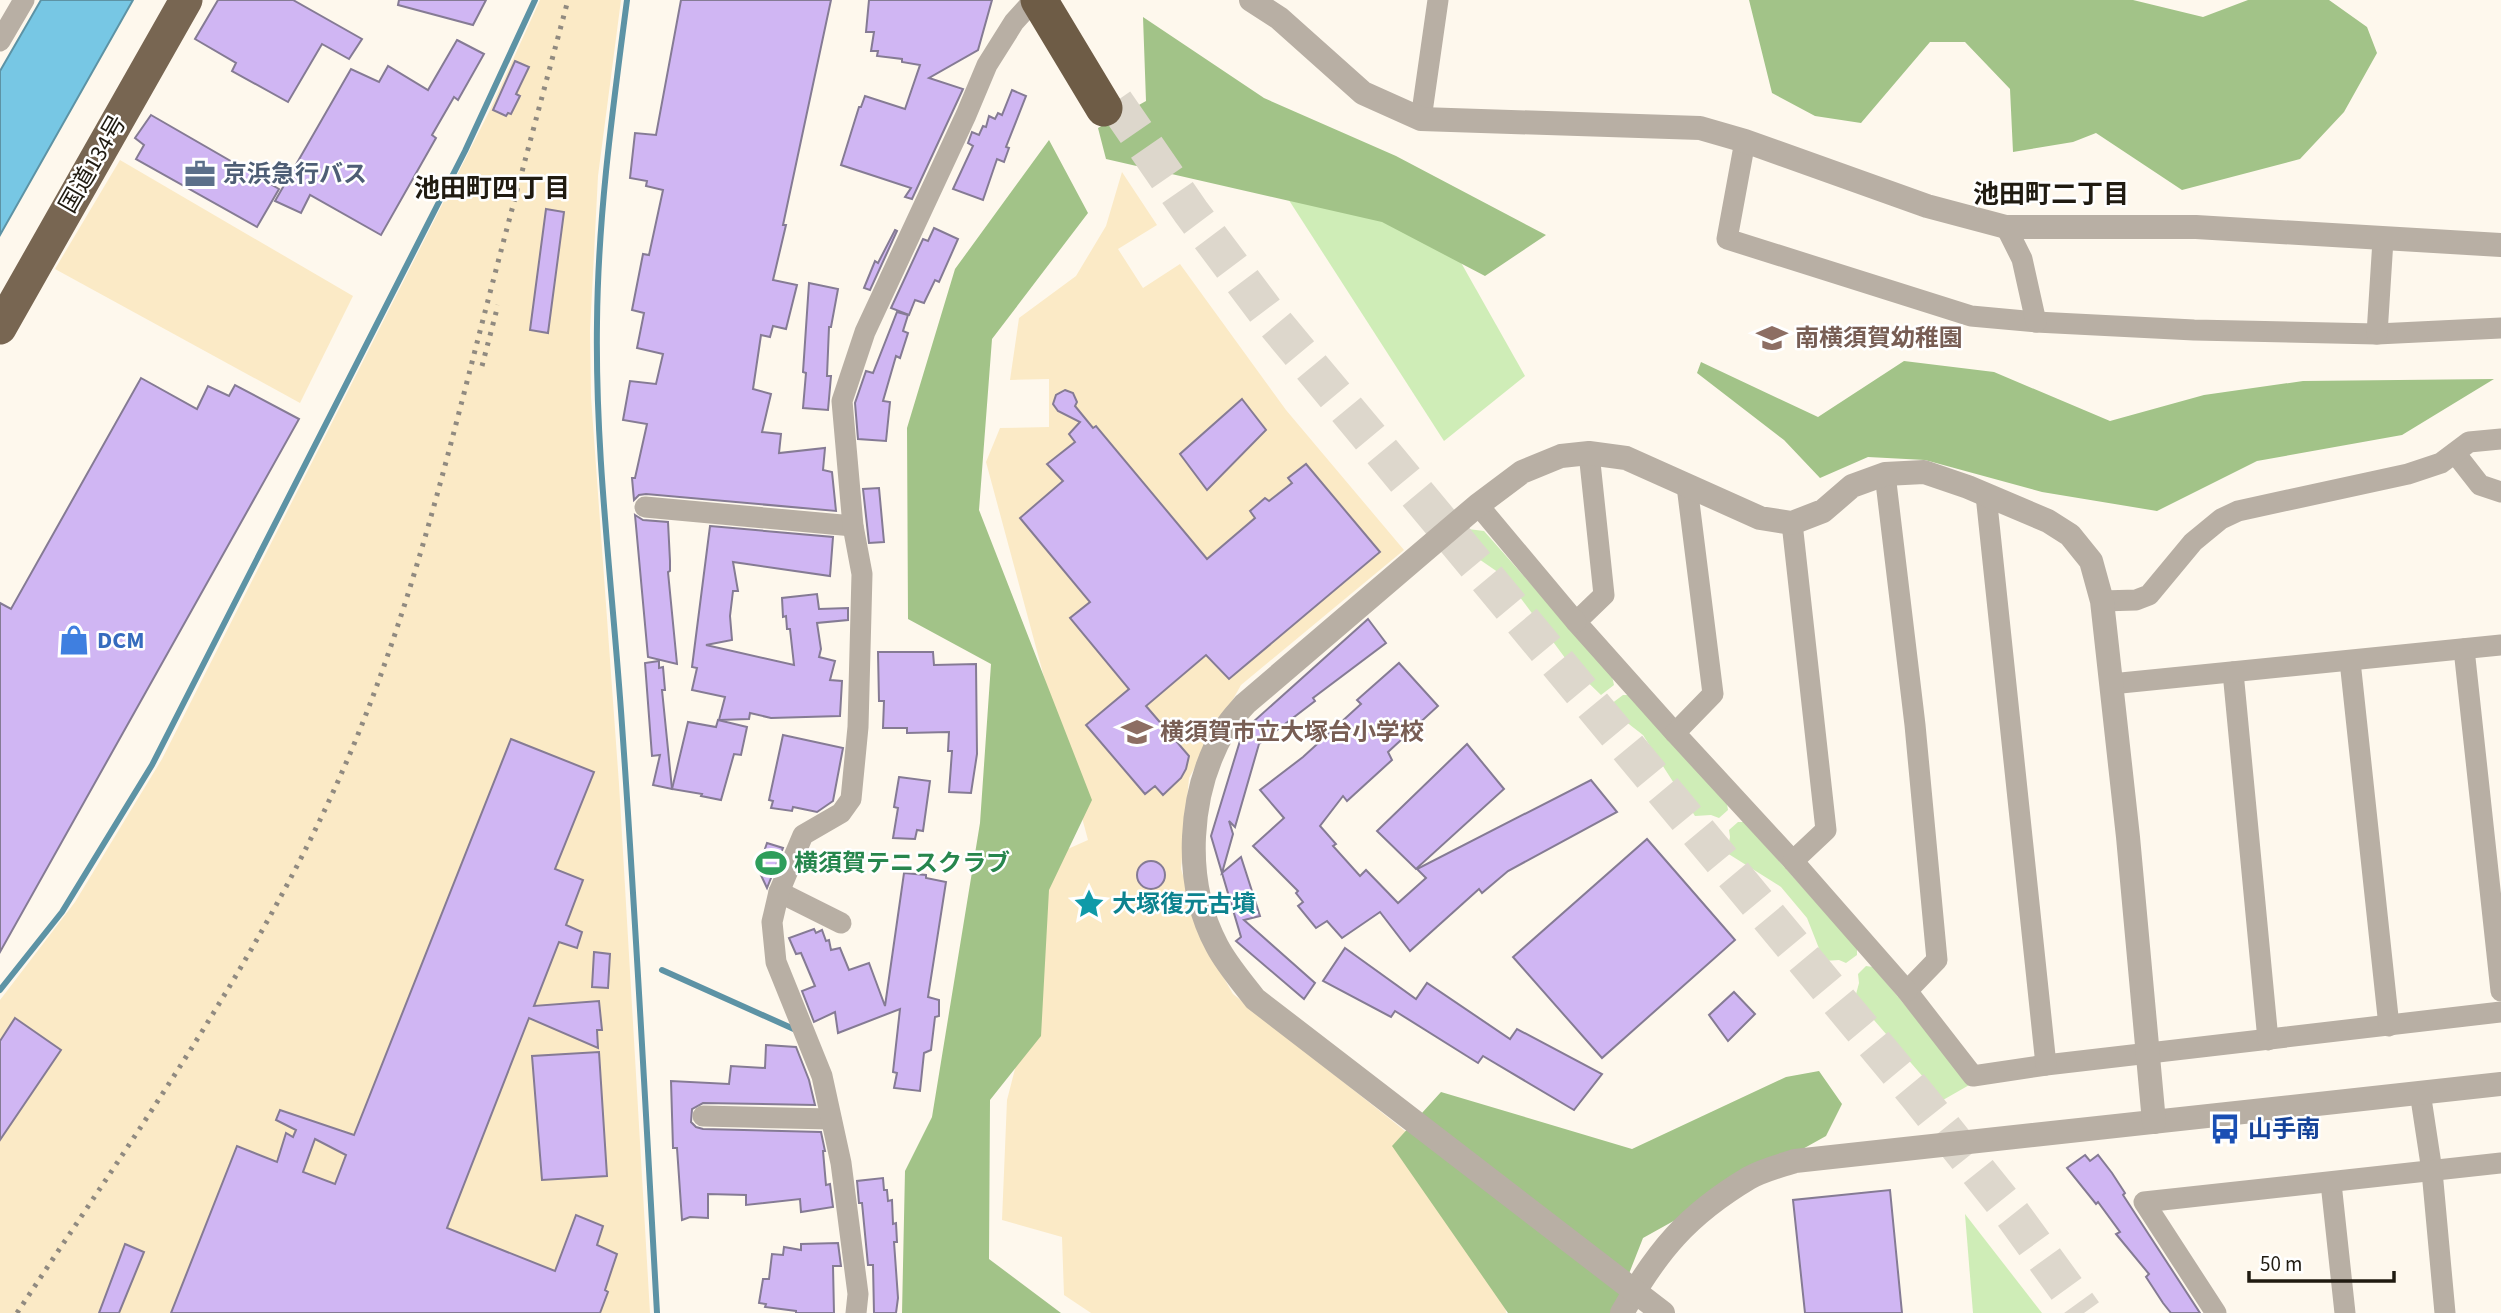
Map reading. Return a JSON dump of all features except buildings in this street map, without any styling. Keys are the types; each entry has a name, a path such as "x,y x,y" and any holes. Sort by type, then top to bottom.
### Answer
{"highway":[{"name":"国道134号","path":"0,287 164,0"},
{"name":"国道134号","path":"0,328 186,0"},
{"path":"1039,0 1109,105 1055,0"}],"street":[{"path":"0,41 24,0"},
{"path":"856,1313 858,1294 850,1224 822,1076 776,962 772,922 779,892 803,835 841,813 851,799 858,727 862,574 853,526 842,401 865,332 987,65 1014,22 1034,0"},
{"path":"1251,0 1279,18 1363,93 1421,119 1700,128 1745,141 1927,206 2006,227 2196,227 2501,245"},
{"path":"1421,119 1438,0"},
{"path":"1745,141 1727,239 1970,316 2194,330 2377,334 2501,328"},
{"path":"2006,227 2022,259 2036,322"},
{"path":"2377,334 2383,240"},
{"path":"2102,601 2136,600 2150,595 2193,542 2221,519 2238,511 2408,474 2441,463 2469,442 2501,439"},
{"path":"1576,622 1604,596 1589,453"},
{"path":"1663,1313 1255,999 1217,946 1200,901 1195,866 1195,813 1207,766 1225,728 1245,704 1478,505 1522,472 1561,456 1589,453 1626,458 1760,518 1792,523 1823,511 1852,485 1885,474 1924,472 2048,521 2070,535 2091,561 2102,601 2128,837 2154,1122"},
{"path":"2455,453 2480,485 2501,492"},
{"path":"1885,474 1915,725 1937,960 1907,991"},
{"path":"1675,733 1713,694 1687,486"},
{"path":"1986,495 2046,1065"},
{"path":"1478,505 1576,622 1907,991 1973,1076 2046,1065 2501,1012"},
{"path":"645,507 853,526"},
{"path":"1792,523 1826,830 1793,861"},
{"path":"2111,684 2501,645"},
{"path":"2464,649 2501,991"},
{"path":"2350,662 2389,1026"},
{"path":"2233,672 2268,1040"},
{"path":"779,892 841,923"},
{"path":"1622,1313 1667,1242 1694,1216 1751,1177 1795,1161 2501,1083"},
{"path":"2420,1093 2432,1171 2445,1313"},
{"path":"703,1116 831,1119"},
{"path":"2216,1313 2144,1202 2501,1163"},
{"path":"2331,1183 2345,1313"}],"shaded area":[{"path":"540,0 621,0 598,176 590,331 591,397 619,784 650,1313 0,1313 0,1000 75,902 162,759 490,110"},
{"path":"120,160 353,296 300,403 55,269"},
{"name":"横須賀市立大塚台小学校","path":"1122,172 1157,225 1118,249 1143,288 1180,264 1286,410 1404,550 1241,685 1189,778 1181,869 1204,943 1233,994 1537,1236 1502,1273 1506,1313 1091,1313 1064,1295 1062,1237 1002,1220 1007,1100 1033,999 1025,868 1088,840 986,462 1000,428 1049,427 1049,379 1010,380 1019,318 1076,276 1106,226"}],"green space":[{"path":"1749,0 2133,0 2203,17 2248,0 2329,0 2367,27 2377,53 2344,112 2300,159 2182,190 2096,133 2073,142 2013,152 2010,89 1965,42 1930,42 1861,123 1815,116 1772,93"},
{"path":"1143,17 1264,98 1396,156 1546,235 1485,276 1382,222 1106,159 1098,128 1146,101"},
{"path":"1247,135 1446,236 1525,376 1444,441"},
{"path":"1049,140 1088,213 992,339 979,510 1092,800 1049,890 1041,1036 990,1100 989,1259 1061,1313 902,1313 905,1171 932,1117 980,823 991,664 908,619 907,428 955,269"},
{"path":"1904,361 1994,372 2110,421 2204,395 2303,381 2494,379 2402,435 2257,461 2157,511 2042,492 1925,460 1868,457 1820,478 1784,440 1697,373 1701,362 1818,417"},
{"path":"1468,529 1484,531 1612,676 1614,685 1601,695 1571,666 1505,577 1460,546 1458,539"},
{"path":"1623,695 1630,695 1727,804 1728,810 1719,818 1711,815 1695,816 1643,735 1607,707"},
{"path":"1738,822 1744,822 1857,948 1857,955 1846,963 1839,960 1824,961 1807,918 1781,887 1727,853 1729,830"},
{"path":"1866,966 1873,967 1971,1084 1943,1100 1855,998 1859,983 1858,974"},
{"path":"1819,1071 1842,1104 1826,1136 1643,1238 1621,1294 1633,1313 1508,1313 1392,1146 1441,1092 1632,1149 1786,1077"},
{"path":"1965,1214 2042,1313 1973,1313"}],"water":[{"path":"41,0 133,0 0,235 0,71"}],"waterway":[{"path":"0,990 62,912 152,765 465,151 535,0"},
{"path":"627,0 603,201 598,282 597,373 632,872 657,1313"},
{"path":"662,970 796,1030"}],"tunnel":[{"path":"1115,102 1191,212 1269,316 1917,1095 2013,1215 2084,1313"}],"railway":[{"path":"17,1313 153,1108 240,968 281,897 352,749 390,647 423,544 568,0"},
{"path":"482,366 498,305"}],"place":[{"name":"京浜急行バス","path":"200,174"},
{"name":"南横須賀幼稚園","path":"1772,338"},
{"name":"DCM","path":"74,640"},
{"name":"横須賀市立大塚台小学校","path":"1137,732"},
{"name":"横須賀テニスクラブ","path":"771,863"},
{"name":"大塚復元古墳","path":"1089,904"},
{"name":"山手南","path":"2225,1129"}],"district":[{"name":"池田町四丁目","path":"492,188"},
{"name":"池田町二丁目","path":"2051,194"}]}
